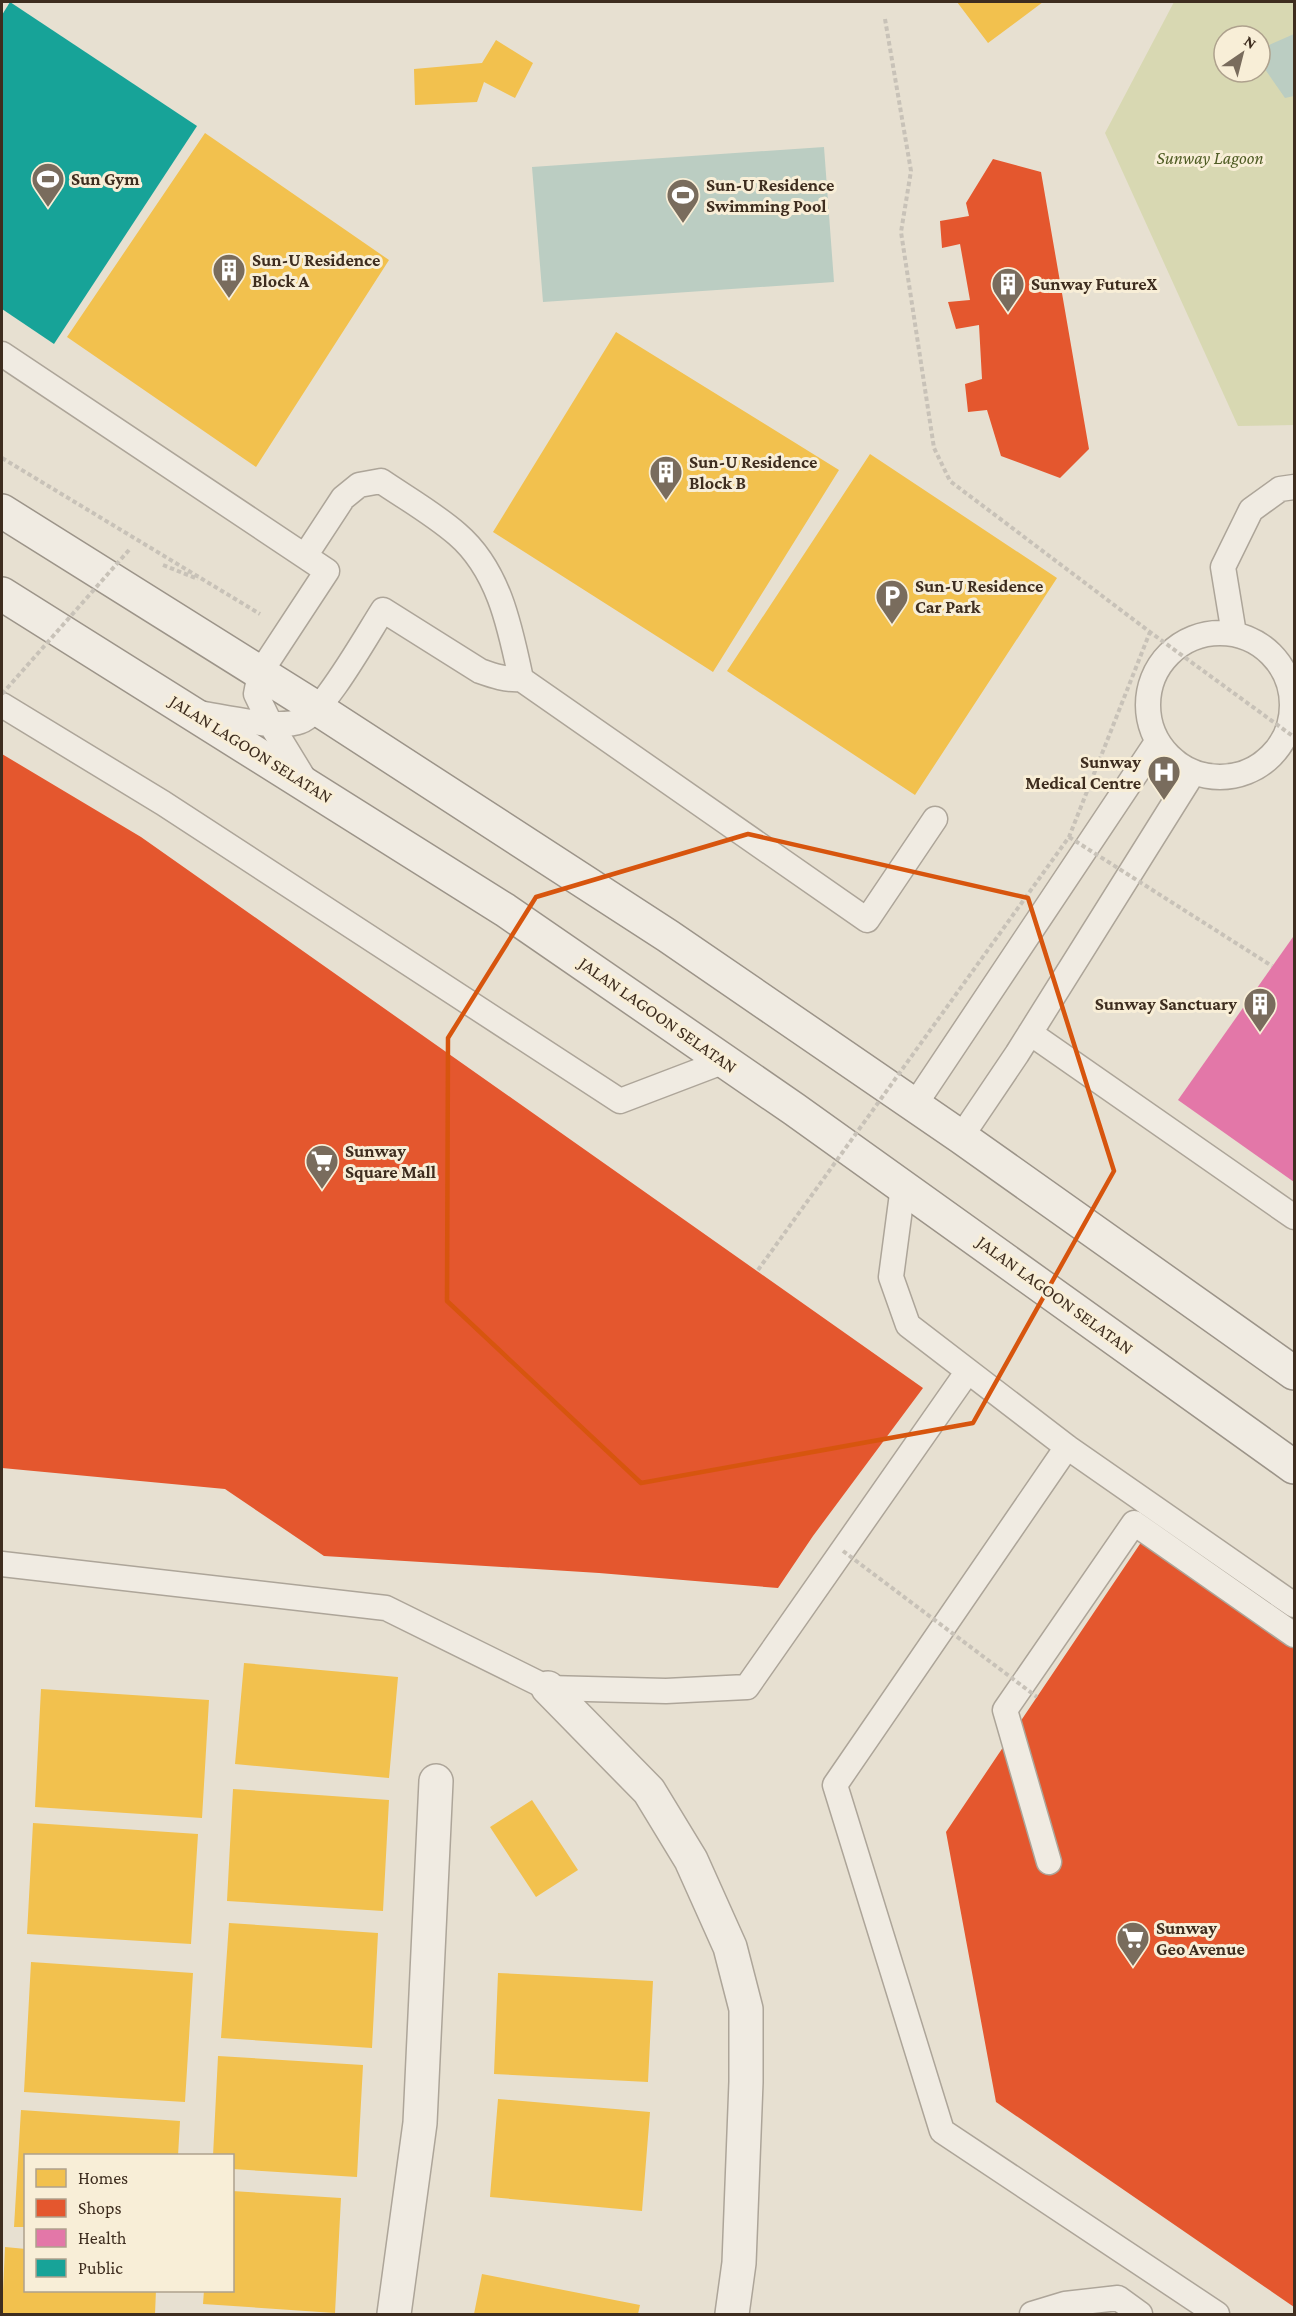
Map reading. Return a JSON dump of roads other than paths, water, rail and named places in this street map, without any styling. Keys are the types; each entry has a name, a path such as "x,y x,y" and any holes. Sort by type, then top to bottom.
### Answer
{"main road":[{"path":"2,512 318,709 668,936 961,1137 1294,1373"},
{"name":"JALAN LAGOON SELATAN","path":"2,594 308,784 505,910 903,1186 1294,1467"},
{"path":"548,1688 649,1791 691,1860 730,1947 746,2009 746,2082 739,2263 732,2314"},
{"path":"394,2314 420,2123 436,1781"}],"lane":[{"path":"2,354 327,571 260,673 256,694 270,723 308,784"},
{"path":"305,556 343,498 359,485 381,482 458,534 478,558 499,594 510,629 521,679"},
{"path":"1234,634 1223,567 1251,510 1280,489 1294,487"},
{"path":"191,712 281,725 302,721 318,709 383,610 480,670 503,679 521,679 867,920 935,819"},
{"path":"1210,633 1234,634 1257,643 1275,659 1287,679 1293,702 1289,726 1279,747 1262,765 1241,775 1217,778 1193,773 1172,761 1157,742 1148,720 1147,697 1154,673 1168,654 1187,640 1210,633"},
{"path":"2,705 163,803 620,1101 725,1061"},
{"path":"914,1106 1157,742"},
{"path":"961,1137 1030,1033 1193,773"},
{"path":"1030,1033 1294,1217"},
{"path":"903,1186 891,1277 908,1325 1067,1448 1294,1605"},
{"path":"2,1564 387,1608 548,1688 666,1691 747,1688 968,1371"},
{"path":"1067,1448 835,1785 942,2131 1216,2314"},
{"path":"1049,1862 1005,1710 1134,1523 1294,1635"},
{"path":"1032,2314 1065,2304 1118,2298 1140,2314"}],"place":[{"name":"Sun Gym","path":"48,208"},
{"name":"Sun-U Residence Swimming Pool","path":"683,224"},
{"name":"Sun-U Residence Block A","path":"229,299"},
{"name":"Sunway FutureX","path":"1008,313"},
{"name":"Sun-U Residence Block B","path":"666,501"},
{"name":"Sun-U Residence Car Park","path":"892,625"},
{"name":"Sunway Medical Centre","path":"1164,801"},
{"name":"Sunway Sanctuary","path":"1260,1033"},
{"name":"Sunway Square Mall","path":"322,1190"},
{"name":"Sunway Geo Avenue","path":"1133,1967"}],"park label":[{"name":"Sunway Lagoon","path":"1210,158"}]}
